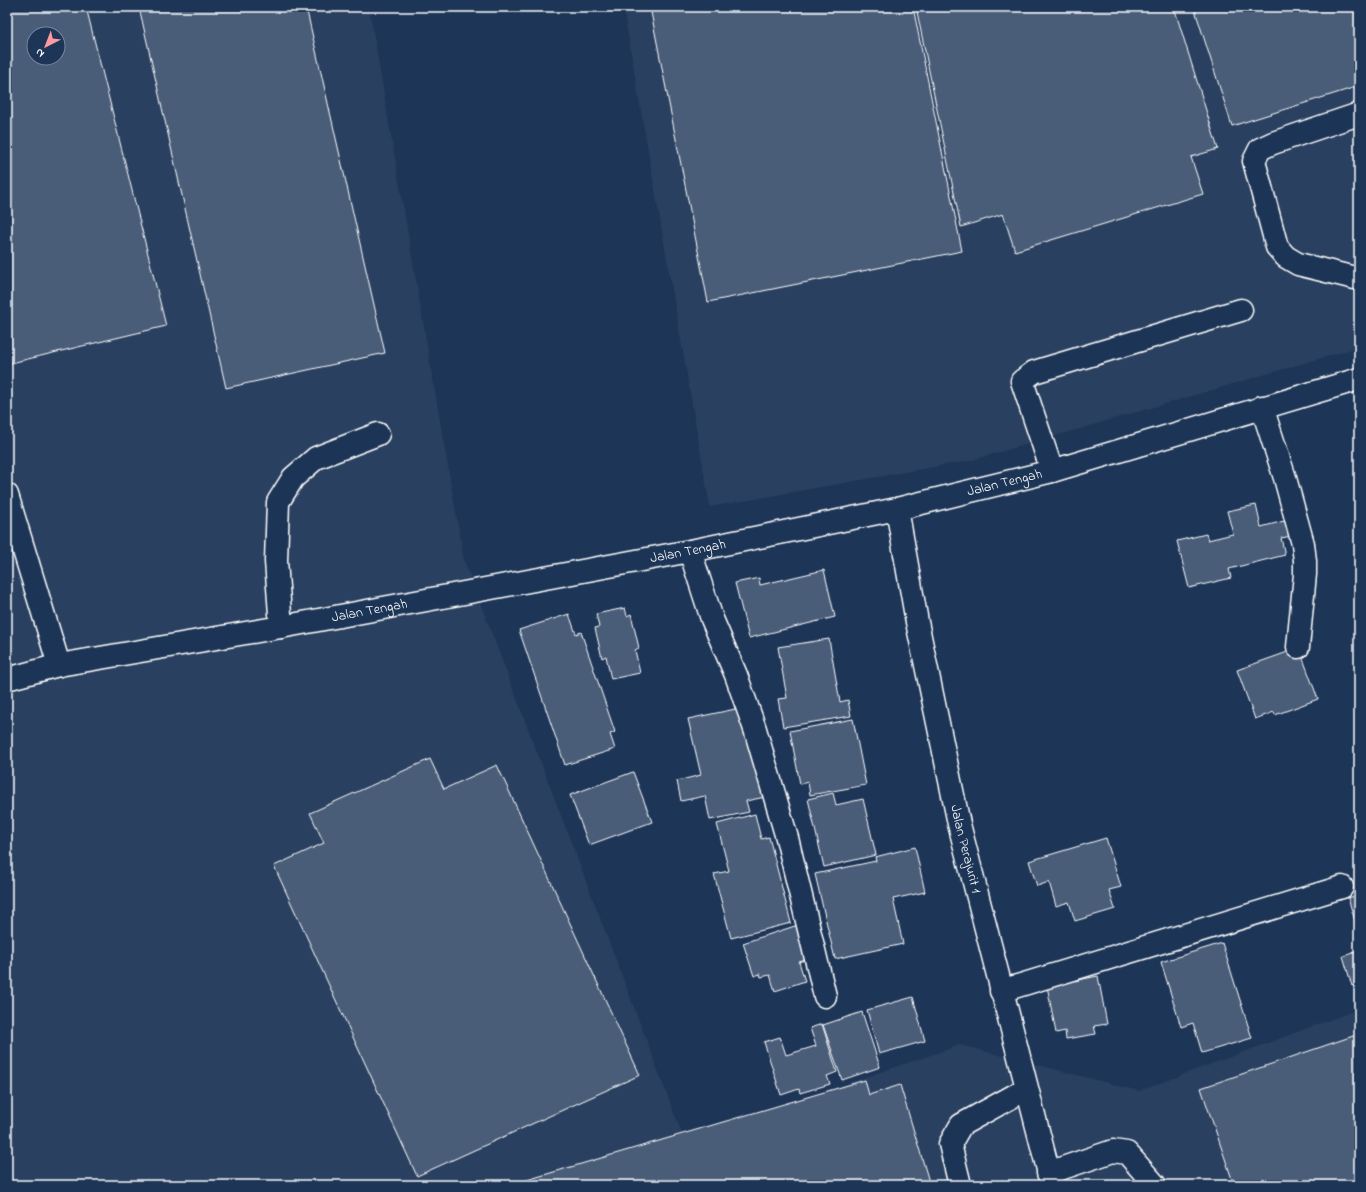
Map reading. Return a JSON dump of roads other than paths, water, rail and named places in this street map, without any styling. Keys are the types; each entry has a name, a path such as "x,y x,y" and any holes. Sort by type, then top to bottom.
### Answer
{"street":[{"path":"1359,114 1273,142 1260,149 1254,161 1277,247 1286,257 1298,264 1359,279"},
{"path":"1052,471 1022,381 1034,372 1241,310"},
{"name":"Jalan Tengah","path":"7,679 59,665 281,627 690,552 897,508 1052,471 1359,379"},
{"path":"1262,407 1285,478 1303,544 1305,574 1298,647"},
{"path":"281,627 276,561 278,502 293,478 316,458 378,434"},
{"path":"7,495 59,665"},
{"name":"Jalan Perajurit 1","path":"897,508 917,622 956,810 1050,1179"},
{"path":"690,552 712,619 736,675 755,729 787,838 825,996"},
{"path":"1001,991 1342,887"},
{"path":"960,1185 950,1144 961,1125 1026,1089"},
{"path":"1050,1179 1113,1151 1127,1153 1155,1185"}]}
